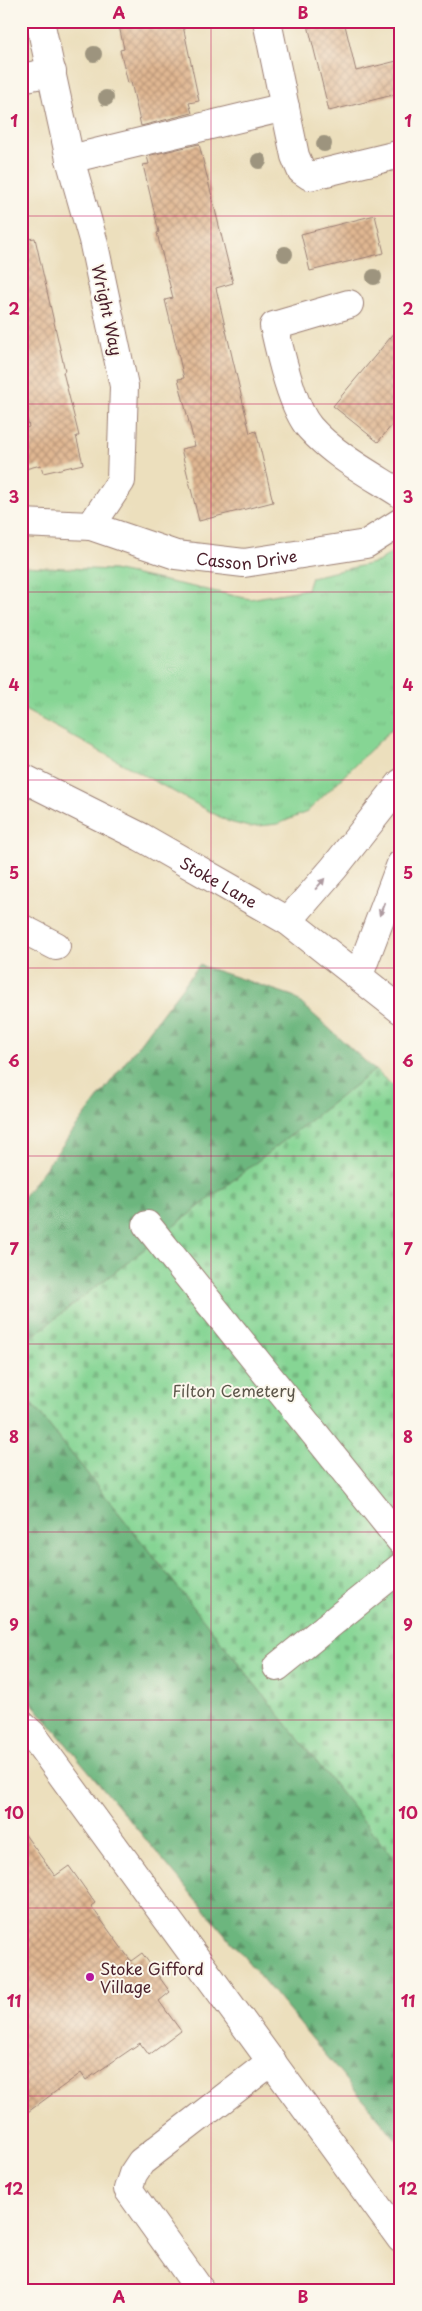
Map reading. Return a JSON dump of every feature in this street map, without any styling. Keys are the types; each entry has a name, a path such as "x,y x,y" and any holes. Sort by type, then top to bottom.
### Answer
{"street":[{"name":"Wright Way","path":"40,21 70,158 93,240 124,386 121,480 91,526"},
{"path":"267,21 295,156 301,170 310,176 401,154"},
{"path":"21,78 52,72"},
{"path":"70,158 285,107"},
{"path":"349,304 274,326 277,340 293,395 308,426 331,448 401,494"},
{"name":"Casson Drive","path":"91,526 176,555 244,564 366,544 401,522"},
{"path":"21,523 91,526"},
{"name":"Stoke Lane","path":"21,777 141,837 288,921 401,1010"},
{"path":"288,921 334,868 401,783"},
{"path":"358,975 401,864"},
{"path":"21,928 56,946"},
{"path":"147,1225 401,1542"},
{"path":"277,1667 401,1568"},
{"path":"21,1724 32,1734 401,2238"},
{"path":"200,2290 128,2189 133,2174 141,2162 272,2062"}],"green space":[{"path":"401,546 401,720 307,812 278,824 249,827 229,822 21,708 21,566 113,570 250,599 307,589 311,577 378,562"},
{"path":"199,965 293,996 375,1070 21,1345 21,1200"},
{"name":"Filton Cemetery","path":"375,1070 401,1093 401,1868 21,1390 21,1345"},
{"path":"21,1390 401,1868 401,2145 21,1690"}],"building":[{"path":"118,21 182,21 199,101 189,103 192,113 141,126 131,82 128,83 120,50 124,49"},
{"path":"307,21 344,21 356,71 401,60 401,93 329,111"},
{"path":"199,144 233,283 216,288 250,433 256,431 273,502 199,521 181,449 195,446 178,379 184,378 165,300 173,298 143,165 149,164 147,156"},
{"path":"375,215 384,253 310,271 301,234"},
{"path":"35,238 65,371 63,372 79,436 76,436 83,464 43,473 41,465 21,470 21,429 29,427 21,394 21,240"},
{"path":"401,325 401,414 378,442 333,406"},
{"name":"Stoke Gifford Village","path":"21,1829 55,1876 69,1866 95,1903 91,1906 131,1961 142,1953 170,1992 159,2001 181,2031 149,2055 140,2043 86,2080 81,2073 21,2117"}],"place":[{"name":"Stoke Gifford Village","path":"90,1977"}]}
